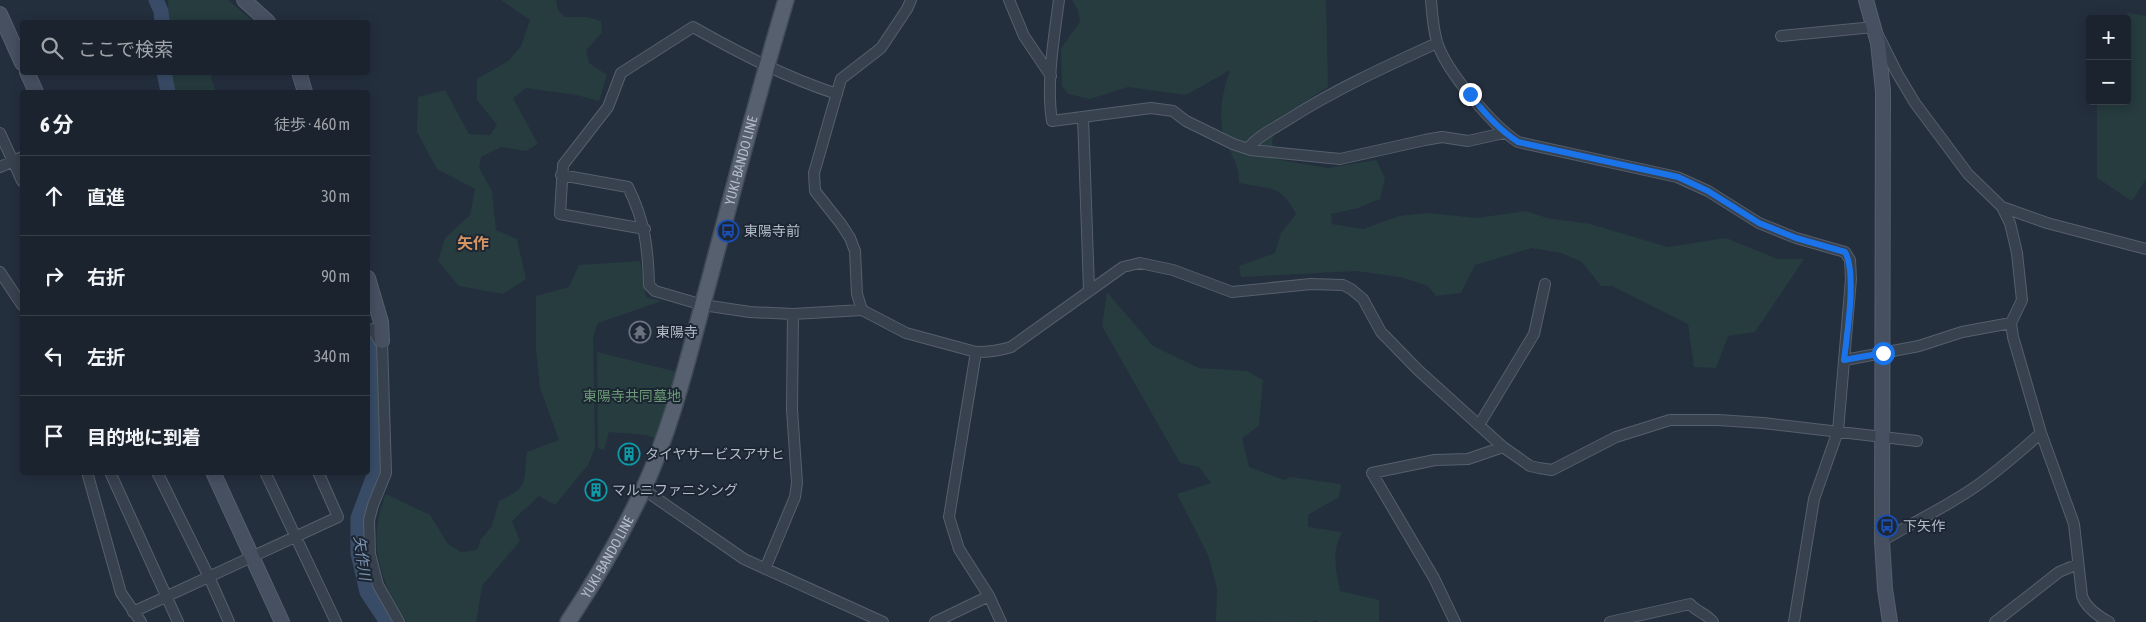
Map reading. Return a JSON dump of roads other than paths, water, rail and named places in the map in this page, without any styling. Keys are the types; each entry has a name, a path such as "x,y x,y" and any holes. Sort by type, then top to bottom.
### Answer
{"main road":[{"name":"YUKI-BANDO LINE","path":"568,622 604,564 643,489 672,410 786,0"}],"street":[{"path":"244,0 266,20"},
{"path":"862,310 857,294 855,251 850,238 815,192 814,172 841,79 881,48 911,0"},
{"path":"1009,0 1024,36 1051,76"},
{"path":"1059,0 1051,76 1050,107 1052,121 1151,108 1173,111 1186,121 1251,150 1340,159 1425,140 1442,138 1468,141 1504,133"},
{"path":"1431,0 1437,43 1452,70 1482,110 1504,133 1518,142 1533,147 1678,177 1708,191 1759,223 1796,238 1845,252 1850,260 1851,278 1838,431 1814,499 1794,622"},
{"path":"1866,0 1874,27 1882,74 1884,106 1882,541 1884,589 1890,622"},
{"path":"0,14 20,59"},
{"path":"645,229 560,214 563,165 608,107 621,73 693,26 766,67 798,81 837,94"},
{"path":"1781,36 1874,27"},
{"path":"1874,27 1897,73 1950,152 1968,174 2002,207 2010,223 2017,253 2022,300 2011,323 2013,337 2041,433 2074,524 2082,596 2085,604 2101,618 2109,622"},
{"path":"1248,148 1255,140 1305,108 1344,87 1437,43"},
{"path":"28,75 35,90"},
{"path":"300,75 304,90"},
{"path":"1084,116 1089,289"},
{"path":"0,133 18,159 0,167"},
{"path":"561,175 628,187 645,229 649,285 655,291 702,305 750,312 794,314 862,310 906,333 976,352 1001,351 1011,347 1071,305 1089,289 1123,267 1140,263 1173,270 1232,292 1310,284 1342,285 1357,292 1381,332 1503,447 1530,466 1552,470 1616,437 1670,420 1718,420 1838,431 1917,441"},
{"path":"2002,207 2047,223 2146,249"},
{"path":"0,272 20,302"},
{"path":"1479,425 1534,334 1545,284"},
{"path":"370,285 381,322 386,473 369,520 370,554 378,585 399,622"},
{"path":"766,569 795,497 797,483 792,409 794,314"},
{"path":"1844,360 1919,346 1962,332 2011,323"},
{"path":"370,331 373,329 378,339 382,341"},
{"path":"976,352 949,517 959,549 989,596 1002,622"},
{"path":"1882,541 1952,502 1982,482 2041,433"},
{"path":"1455,622 1434,578 1372,473 1435,460 1468,459 1503,447"},
{"path":"89,475 121,593 141,622"},
{"path":"111,475 178,622"},
{"path":"158,475 229,622"},
{"path":"214,475 282,622"},
{"path":"266,475 294,537 336,622"},
{"path":"133,612 338,517 319,475"},
{"path":"643,489 744,559 883,622"},
{"path":"1995,622 2059,572 2078,564"},
{"path":"935,622 989,596"},
{"path":"1610,622 1690,604 1697,612 1710,617 1714,622"}],"waterway":[{"name":"矢作川","path":"156,0 161,11 162,20"},
{"name":"矢作川","path":"165,75 168,90"},
{"name":"矢作川","path":"370,348 372,353 376,470 358,518 358,553 367,592 387,622"}],"place":[{"name":"東陽寺前","path":"728,231"},
{"name":"東陽寺","path":"640,332"},
{"name":"タイヤサービスアサヒ","path":"629,454"},
{"name":"マルニファニシング","path":"596,490"},
{"name":"下矢作","path":"1887,526"}],"district":[{"name":"矢作","path":"473,243"}],"park label":[{"name":"東陽寺共同墓地","path":"632,396"}]}
